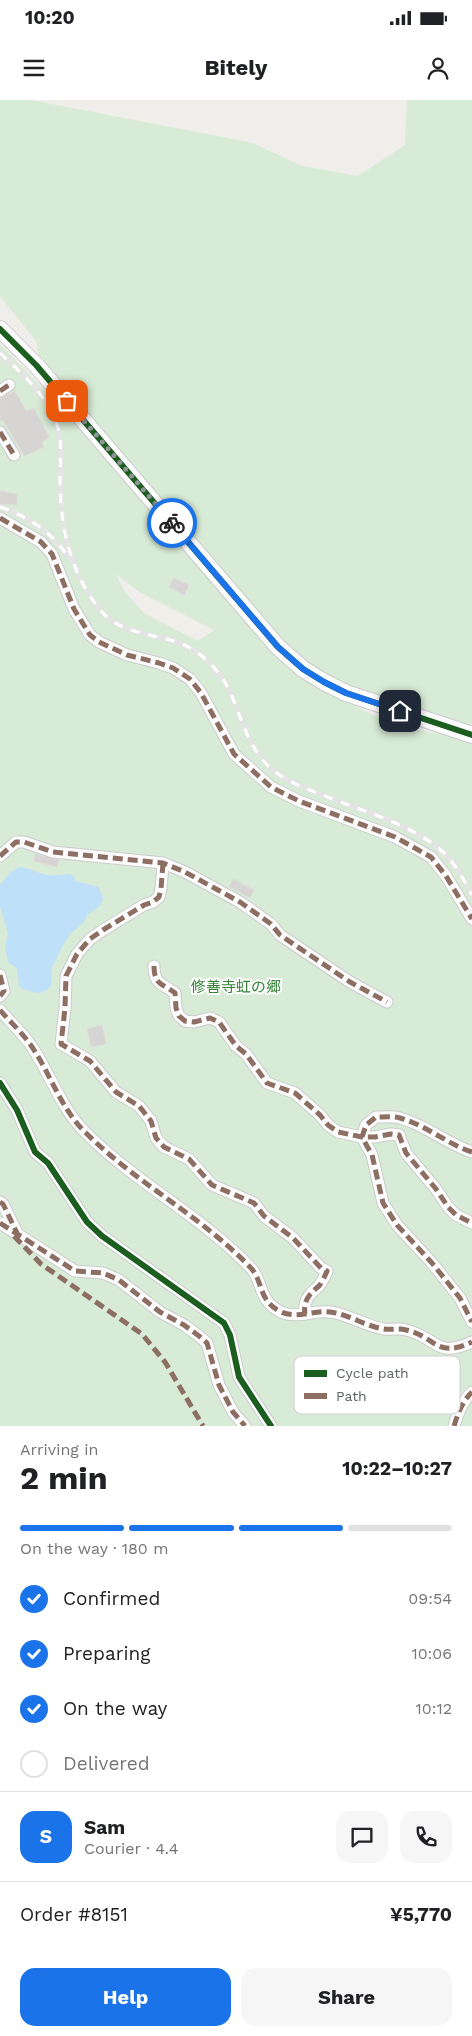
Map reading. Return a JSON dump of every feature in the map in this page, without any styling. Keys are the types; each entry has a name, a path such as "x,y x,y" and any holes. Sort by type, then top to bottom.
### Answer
{"street":[{"path":"0,329 42,372 278,647 303,669 346,693 472,735"},
{"path":"0,432 14,455"},
{"path":"0,518 41,542 52,554 74,609 90,635 99,642 127,655 173,668 190,679 201,693 234,754 271,787 299,801 396,837 431,857 446,876 472,919"},
{"path":"0,856 16,842 24,842 53,852 163,864 185,872 240,902 271,924 280,934 350,982 387,1002"},
{"path":"163,864 159,897 90,939 77,954 66,976 61,1044 90,1061 116,1092 140,1106 152,1121 156,1138 164,1147 189,1160 212,1186 254,1203 264,1216 293,1238 321,1268 327,1271 320,1285 310,1292 304,1307 305,1314"},
{"path":"154,966 156,980 160,985 175,993 176,1008 179,1016 185,1021 194,1022 210,1018 219,1022 267,1083 295,1093 320,1115 328,1125 338,1132 362,1137 399,1135 406,1153 448,1206 456,1215 472,1223"},
{"path":"0,975 4,991 0,996"},
{"path":"0,1010 34,1049 68,1111 86,1134 227,1245 252,1268 262,1294 270,1304 290,1316 328,1312 384,1329 405,1329 440,1348 450,1349 472,1342"},
{"path":"0,1083 17,1110 35,1152 52,1169 87,1222 102,1236 224,1323 230,1335 239,1377 271,1426"},
{"path":"472,1152 458,1148 424,1128 398,1117 376,1117 366,1125 362,1137 372,1155 383,1203 397,1225 432,1263 460,1298 472,1322"},
{"path":"0,1202 3,1204 17,1233"},
{"path":"0,1223 75,1271 103,1273 119,1280 160,1312 184,1325 199,1336 207,1343 219,1384 233,1412 245,1426"},
{"path":"460,1408 472,1392"}],"green space":[{"name":"修善寺虹の郷","path":"0,100 31,100 253,143 302,166 358,176 405,145 407,100 472,100 472,1426 0,1426 0,344 47,393 36,341 0,296","holes":["116,574 139,592 214,630 198,641 144,613 125,592","329,683 438,734 409,728 363,710 338,693"]}],"water":[{"path":"19,867 47,875 70,874 74,877 75,881 99,887 103,899 100,906 87,915 84,922 70,934 52,968 51,985 47,990 38,993 22,989 19,985 17,968 8,962 5,947 8,933 0,907 0,885 11,872"}],"building":[{"path":"15,391 26,411 34,408 49,437 42,442 44,447 24,456 3,420 0,421 0,398"},
{"path":"0,491 17,494 17,505 0,504"},
{"path":"174,578 189,585 184,595 169,587"},
{"path":"35,854 59,860 57,867 34,861"},
{"path":"233,879 254,890 250,898 229,887"},
{"path":"102,1025 106,1044 91,1047 87,1029"}],"railway":[{"path":"0,353 39,393 56,422 61,459 62,516 69,550 82,583 102,612 112,621 123,627 174,641 198,653 211,664 222,678 251,742 264,762 273,770 298,785 390,821 422,836 447,856 472,895"},
{"path":"0,507 21,516 39,527 55,540 69,558"}],"marked path":[{"path":"0,391 9,385"},
{"path":"0,432 14,455"},
{"path":"0,518 41,542 52,554 74,609 90,635 99,642 127,655 173,668 190,679 201,693 234,754 271,787 299,801 395,837 431,857 446,876 472,919"},
{"path":"0,856 16,842 24,842 53,852 163,863 185,872 240,902 271,924 280,935 350,982 387,1002"},
{"path":"163,863 159,897 90,939 77,954 66,976 61,1044 90,1061 116,1092 139,1106 151,1121 156,1138 164,1147 189,1159 212,1185 254,1203 264,1216 293,1238 321,1268 327,1271 319,1286 308,1298 305,1305 305,1314"},
{"path":"154,966 157,980 175,993 176,1008 179,1016 185,1021 194,1022 210,1018 219,1022 267,1083 295,1093 320,1115 328,1125 338,1132 362,1137 399,1135 406,1153 436,1189 448,1207 456,1215 472,1223"},
{"path":"0,975 4,991 0,996"},
{"path":"0,1010 30,1045 70,1114 86,1133 126,1168 190,1215 231,1249 254,1272 264,1296 273,1307 281,1312 293,1315 324,1312 337,1313 377,1327 403,1329 416,1333 443,1348 460,1347 472,1342"},
{"path":"472,1152 419,1125 397,1117 376,1117 366,1125 362,1137 372,1155 383,1203 397,1225 432,1263 460,1298 472,1322"},
{"path":"0,1202 3,1204 17,1233"},
{"path":"0,1223 75,1271 103,1273 119,1280 160,1312 184,1325 199,1336 207,1343 219,1385 233,1412 245,1426"},
{"path":"14,1236 41,1264 142,1334 165,1362 203,1426"},
{"path":"460,1410 472,1392"},
{"path":"454,1426 458,1414"}],"cycle path":[{"path":"0,329 36,365 278,647 303,669 346,693 472,735"},
{"path":"0,1083 17,1110 35,1152 48,1163 87,1222 102,1236 224,1323 230,1335 239,1377 271,1426"}],"way so far":[{"path":"67,401 172,523"}],"route":[{"path":"172,523 278,647 303,669 346,693 400,711"}]}
